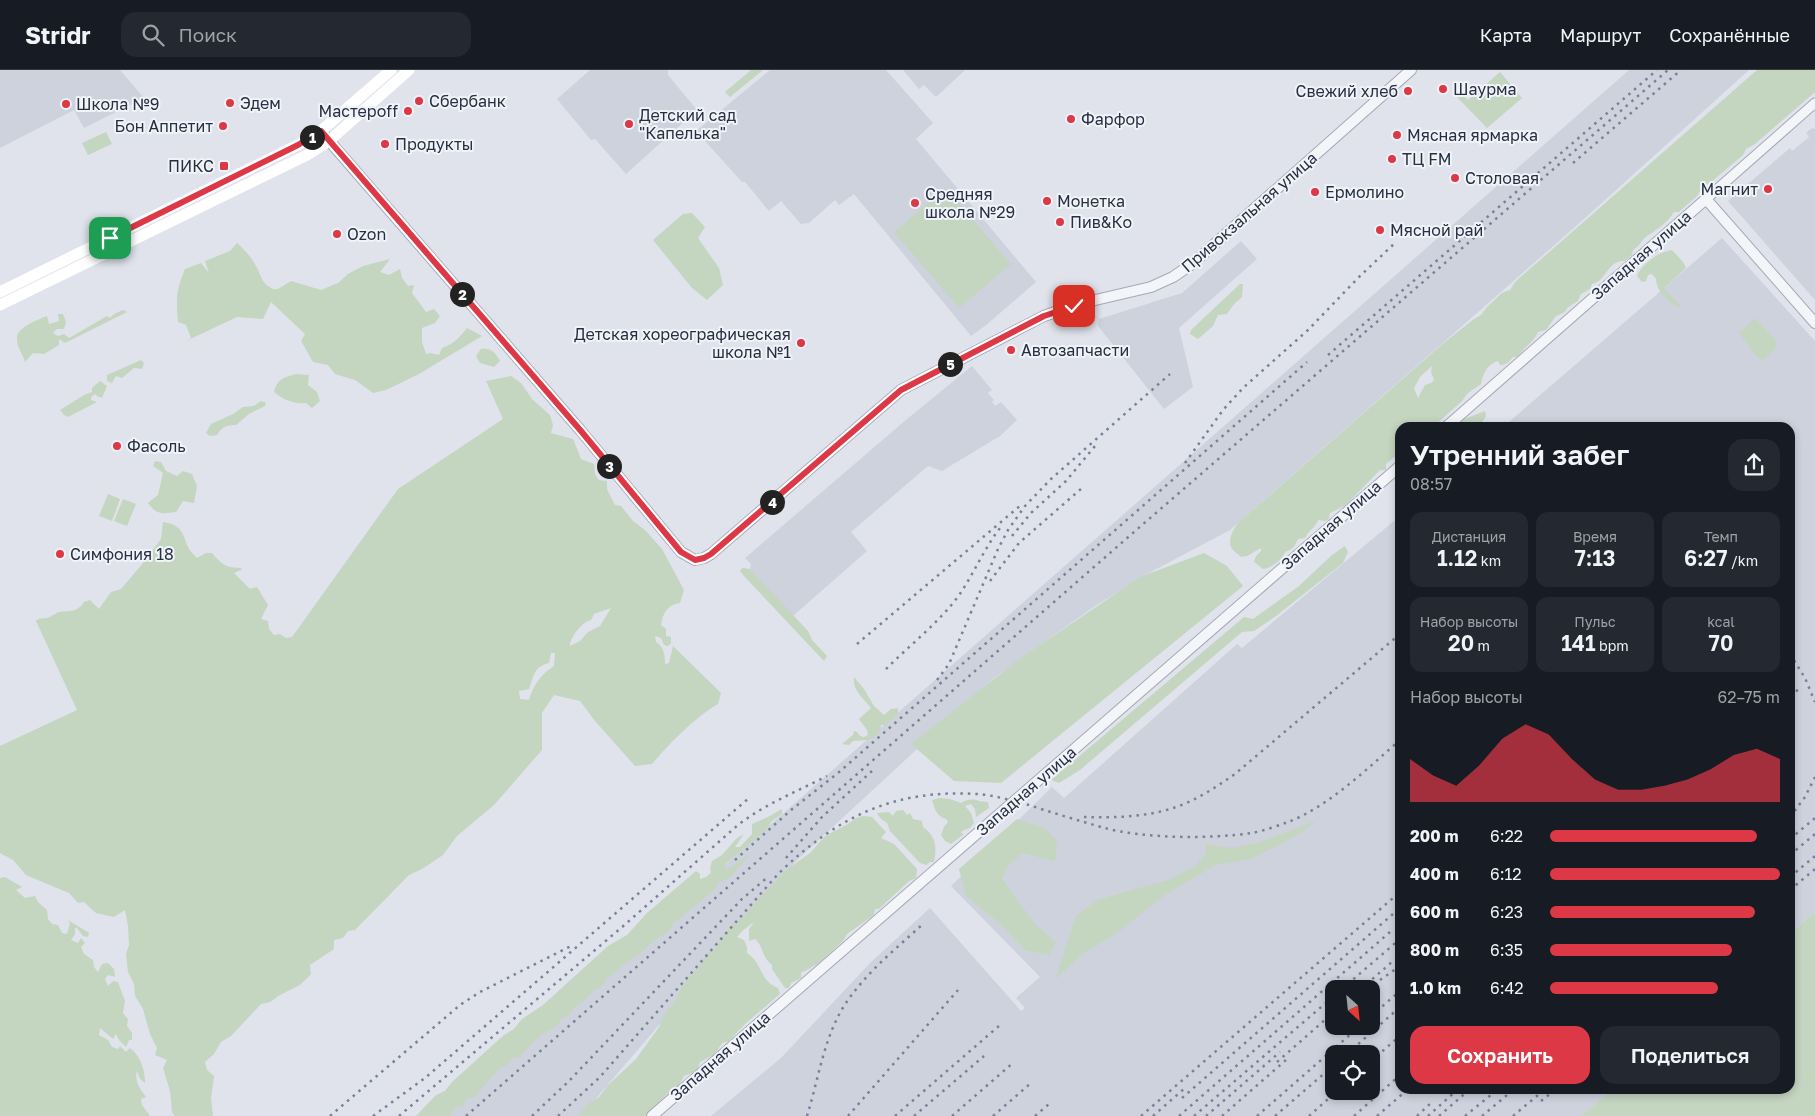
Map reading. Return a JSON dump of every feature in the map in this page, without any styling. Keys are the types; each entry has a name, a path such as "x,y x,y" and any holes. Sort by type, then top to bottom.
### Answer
{"main road":[{"path":"0,292 289,149 321,131 391,70"},
{"path":"0,305 307,155 329,141 408,70"}],"street":[{"name":"Привокзальная улица","path":"329,141 581,431 681,552 695,560 711,554 901,390 1044,316 1074,306 1152,287 1173,277 1192,264 1411,70"},
{"name":"Западная улица","path":"1452,422 1815,103"},
{"path":"321,131 329,141"},
{"path":"1706,198 1815,323"},
{"name":"Западная улица","path":"652,1116 1395,470"}],"shaded area":[{"name":"Школа №9","path":"0,70 120,70 144,98 84,128 74,110 0,148"},
{"name":"Детский сад \"Капелька\"","path":"590,70 668,70 668,75 697,110 626,174 595,139 591,140 557,99"},
{"name":"Средняя школа №29","path":"770,70 886,70 933,123 916,139 1036,282 971,336 854,194 839,205 835,200 809,223 801,224 781,201 769,211 745,182 742,182 696,131"},
{"path":"903,70 965,70 936,97 924,85 919,89"},
{"path":"1629,70 1749,70 1584,219 1230,530 1147,574 1095,606 994,678 797,860 744,926 581,1116 439,1116"},
{"path":"1812,128 1815,129 1815,300 1728,201 1790,148 1792,151 1809,137 1806,133"},
{"path":"1722,238 1815,341 1815,912 1795,930 1795,422 1509,422"},
{"path":"1241,241 1257,259 1179,328 1193,387 1164,409 1098,326 1099,319 1182,293"},
{"path":"972,366 992,390 988,393 994,400 992,402 995,406 1001,402 1017,420 1000,436 942,471 928,466 851,532 867,551 793,616 750,569 751,564 745,558 907,419"},
{"path":"1395,520 1395,1094 1606,1094 1581,1116 711,1116 781,1058 872,961 930,908 1021,1011 1025,1008 1016,998 1040,977 951,886 1052,787 1064,798 1237,644 1242,648"}],"green space":[{"path":"751,70 763,70 730,97 725,92"},
{"path":"1757,70 1815,70 1815,92 1755,144 1746,149 1743,155 1702,188 1697,196 1679,212 1674,212 1662,226 1645,237 1633,250 1632,255 1625,261 1611,267 1601,279 1592,284 1590,289 1581,294 1578,301 1567,308 1565,312 1556,316 1546,330 1538,332 1518,357 1513,357 1504,364 1500,365 1498,361 1491,364 1484,373 1481,384 1468,393 1439,422 1395,422 1395,456 1386,464 1386,470 1380,470 1346,505 1330,513 1329,519 1325,521 1318,520 1305,538 1298,539 1293,547 1285,552 1276,563 1263,569 1254,562 1261,548 1247,556 1241,557 1233,550 1230,544 1231,538 1238,523 1446,341 1481,315 1502,293 1510,290 1515,282","holes":["1432,366 1431,372 1434,380 1425,385 1418,398 1414,388 1420,377"]},
{"path":"1500,72 1522,98 1487,128 1457,97 1461,93 1468,100"},
{"path":"106,132 112,144 88,155 82,143"},
{"path":"945,188 1011,264 959,308 894,232"},
{"path":"692,213 705,227 698,238 719,268 723,285 707,300 692,288 653,240 683,214"},
{"path":"237,243 253,261 264,283 273,289 278,289 291,281 321,290 338,283 348,274 363,266 390,259 380,272 389,275 400,269 402,278 408,286 414,285 412,293 426,312 434,309 440,316 435,323 422,328 422,342 426,354 439,355 442,348 456,340 467,328 482,336 419,374 386,390 373,393 355,380 335,374 328,365 313,362 301,341 305,334 271,302 263,319 237,317 186,341 191,338 186,325 178,322 177,307 178,289 185,269 201,263 209,273 205,261 230,251"},
{"path":"1672,250 1686,268 1664,288 1682,308 1664,297 1652,274 1648,275 1646,281 1642,282 1637,276 1642,267 1651,259"},
{"path":"1240,284 1243,284 1242,297 1227,314 1218,315 1213,326 1198,339 1190,334 1191,330"},
{"path":"123,310 127,312 65,343 59,339 59,345 44,354 33,353 25,362 17,339 20,331 28,324 47,316 49,324 59,321 58,314 63,314 66,322 64,329 57,329 53,333 58,336 64,334 69,338 107,316 110,318"},
{"path":"1755,318 1776,340 1777,346 1763,360 1757,357 1739,333"},
{"path":"481,349 492,351 500,361 494,367 480,363 476,356"},
{"path":"141,360 144,363 142,369 134,368 122,378 116,376 112,383 107,381 107,375"},
{"path":"296,374 309,375 308,385 317,392 320,401 312,408 306,403 293,402 274,392 277,384 282,379"},
{"path":"511,376 521,383 532,399 550,415 553,425 551,433 573,439 581,459 594,464 595,474 599,480 607,481 607,489 615,505 621,506 633,521 645,530 662,549 684,590 680,603 672,606 664,613 661,625 666,629 666,636 671,637 671,643 668,646 664,645 661,638 655,636 656,642 664,652 665,664 669,663 673,646 721,693 718,704 683,731 652,764 635,766 580,701 554,695 542,713 542,750 494,805 457,836 443,855 409,875 355,930 348,931 343,938 334,940 334,949 310,965 311,974 300,985 270,1002 261,1004 231,1036 221,1042 214,1054 205,1062 207,1070 214,1076 211,1098 213,1116 175,1116 172,1112 170,1091 163,1068 167,1060 155,1055 157,1048 150,1034 143,1009 135,996 134,984 128,972 126,954 129,945 125,910 114,917 96,913 84,902 78,903 69,893 26,875 13,860 0,853 0,746 77,710 36,621 59,612 77,609 84,602 90,600 99,609 111,592 121,589 161,539 163,522 180,529 189,549 197,558 206,553 212,553 225,565 243,569 234,573 250,589 257,587 268,605 261,619 268,621 269,629 274,635 280,634 286,638 292,637 398,489 503,419 486,381","holes":["611,608 600,626 588,632 580,641 570,646 577,630 591,620 594,614","551,653 555,653 554,666 538,681 529,700 520,699 519,691 529,689 537,669 549,663"]},
{"path":"100,381 107,386 102,398 95,394 91,397 91,400 97,402 68,417 64,415 60,410 92,392 92,388"},
{"path":"261,401 266,403 265,406 249,414 236,425 225,427 217,435 210,436 206,433 211,424 243,407 254,406"},
{"path":"1485,411 1486,416 1482,422 1460,422"},
{"path":"155,461 161,462 166,471 177,476 183,471 192,474 197,486 194,503 183,501 176,512 167,513 157,512 151,507 148,503 158,495 163,473 153,466"},
{"path":"108,494 120,499 112,521 99,516"},
{"path":"123,499 136,504 127,526 114,521"},
{"path":"1345,546 1348,552 1343,563 1276,616 1254,631 1242,632 1080,770 1059,783 1051,780 1244,617 1253,619 1299,586 1332,555"},
{"path":"1204,553 1227,566 1243,586 1001,783 954,781 911,744 1018,660 1140,577"},
{"path":"742,568 750,569 808,631 812,640 827,656 824,661 744,576 740,571"},
{"path":"854,677 874,706 884,715 891,709 898,708 898,714 886,725 881,725 880,731 871,739 853,741 849,745 842,744 853,735 854,731 860,736 868,735 867,730 859,719 871,708 856,690"},
{"path":"939,798 961,803 972,800 988,802 989,808 976,817 975,809 971,804 965,806 971,813 974,823 970,828 962,831 961,833 964,834 951,844 945,841 941,835 948,822 936,812 932,800"},
{"path":"782,809 782,814 772,821 765,831 725,864 725,871 750,855 729,878 718,883 714,890 673,924 668,932 657,938 621,967 601,987 593,991 575,1007 568,1016 561,1019 556,1027 542,1034 526,1049 520,1058 514,1057 507,1065 500,1068 473,1098 466,1099 463,1106 456,1107 451,1116 416,1116 436,1095 445,1091 452,1082 504,1035 514,1029 522,1019 543,1005 608,946 627,935 647,913 696,871 700,874 700,879 711,873 712,861 722,855 737,838 744,834 735,847 740,847 752,834 752,824"},
{"path":"903,810 907,815 910,813 913,819 922,821 923,827 931,834 935,847 934,862 926,865 920,863 890,831 887,823 877,813 889,812 893,816 896,811"},
{"path":"863,816 872,817 886,832 881,838 894,844 917,869 916,878 909,881 879,909 875,909 874,915 847,934 843,941 818,964 801,972 801,978 791,983 789,988 785,988 772,969 772,965 758,942 755,939 749,941 749,929 754,922 737,937 744,940 747,953 756,962 767,981 778,988 780,994 745,1024 729,1041 722,1043 715,1054 700,1062 697,1071 684,1076 679,1086 667,1094 645,1116 578,1116 589,1103 599,1097 608,1085 636,1059 659,1027 663,1016 676,999 682,986 699,967 708,953 716,949 719,940 733,923 735,925 785,871 810,853 825,836"},
{"path":"1017,819 1044,828 1057,840 1055,861 1023,853 1008,865 1002,879 1035,924 1056,942 1049,955 1025,950 998,922 966,896 959,869"},
{"path":"1316,821 1301,833 1251,859 1215,865 1165,895 1118,932 1083,954 1055,979 1076,916 1097,900 1168,880 1194,867 1206,854 1206,844 1232,848 1259,842"},
{"path":"5,877 22,887 16,890 25,898 35,896 38,902 47,910 48,919 52,924 58,925 62,933 67,934 70,923 68,920 89,933 88,937 83,936 75,928 75,934 71,940 78,943 81,938 85,943 81,947 84,954 93,960 94,967 98,972 102,964 108,963 114,969 115,977 108,975 105,979 108,986 113,981 118,982 125,1001 123,1013 128,1019 127,1026 132,1033 132,1040 129,1040 126,1047 116,1034 113,1039 100,1028 99,1035 108,1040 112,1047 118,1049 120,1046 126,1052 130,1048 137,1055 142,1064 145,1078 145,1083 140,1079 137,1071 137,1081 146,1097 141,1099 142,1105 150,1116 0,1116 0,878"},
{"path":"1815,912 1815,1116 1581,1116 1606,1094 1795,1094 1795,930"}],"railway":[{"path":"1328,355 1657,70"},
{"path":"466,1116 1142,525 1668,70"},
{"path":"1573,163 1681,70"},
{"path":"1185,463 1223,410 1243,388 1308,330 1396,242"},
{"path":"735,860 791,810 838,773 1307,362"},
{"path":"937,680 949,664 998,549 1008,530 1025,506 1051,479 1170,374"},
{"path":"1012,536 1031,513 1066,481 1095,446"},
{"path":"990,581 1019,543 1082,488"},
{"path":"857,644 1021,505"},
{"path":"886,669 949,608 968,581 1000,528"},
{"path":"1084,817 1122,817 1160,812 1191,801 1204,794 1235,774 1395,638"},
{"path":"1795,662 1805,678 1815,702"},
{"path":"1795,692 1799,689"},
{"path":"558,1116 600,1077 778,874 822,837 845,822 868,811 893,802 919,796 977,794 1010,800 1101,827 1136,834 1196,837 1252,833 1288,822 1318,807 1347,786 1395,744"},
{"path":"786,858 822,817 872,771"},
{"path":"399,1116 621,928 738,825 770,804 827,776"},
{"path":"1795,810 1805,797 1815,777"},
{"path":"373,1116 425,1078 749,798"},
{"path":"1795,835 1815,818"},
{"path":"1795,851 1815,834"},
{"path":"1795,873 1815,856"},
{"path":"1795,886 1815,869"},
{"path":"532,1116 569,1081 742,899 769,876"},
{"path":"1141,1116 1395,896"},
{"path":"1182,1098 1393,914"},
{"path":"807,1116 823,1056 840,1013 865,979 924,923"},
{"path":"1179,1116 1390,932"},
{"path":"1352,980 1395,943"},
{"path":"330,1116 460,1005 480,992 571,946"},
{"path":"1371,980 1393,961"},
{"path":"1380,980 1395,970"},
{"path":"848,1116 958,990"},
{"path":"1380,1008 1395,995"},
{"path":"1194,1116 1325,1004"},
{"path":"1357,1045 1395,1011"},
{"path":"1277,1062 1325,1020"},
{"path":"895,1116 1000,1025"},
{"path":"1257,1116 1350,1035"},
{"path":"1380,1053 1395,1040"},
{"path":"1206,1116 1280,1052"},
{"path":"914,1116 984,1056"},
{"path":"1222,1116 1286,1060"},
{"path":"952,1116 1014,1062"},
{"path":"1275,1116 1325,1073"},
{"path":"1354,1116 1395,1079"},
{"path":"993,1116 1031,1083"},
{"path":"1153,1116 1185,1088"},
{"path":"1377,1116 1402,1094"},
{"path":"1428,1116 1453,1094"},
{"path":"1439,1116 1464,1094"},
{"path":"1465,1116 1492,1094"},
{"path":"1482,1116 1508,1094"},
{"path":"1513,1116 1539,1094"},
{"path":"1541,1101 1550,1094"},
{"path":"1309,1116 1327,1100"},
{"path":"1417,1116 1432,1102"},
{"path":"1035,1116 1049,1104"}],"place":[{"name":"Шаурма","path":"1443,89"},
{"name":"Свежий хлеб","path":"1408,91"},
{"name":"Сбербанк","path":"419,101"},
{"name":"Эдем","path":"230,103"},
{"name":"Школа №9","path":"66,104"},
{"name":"Мастерoff","path":"408,111"},
{"name":"Фарфор","path":"1071,119"},
{"name":"Детский сад \"Капелька\"","path":"629,124"},
{"name":"Бон Аппетит","path":"223,126"},
{"name":"Мясная ярмарка","path":"1397,135"},
{"name":"Продукты","path":"385,144"},
{"name":"ТЦ FM","path":"1392,159"},
{"name":"ПИКС","path":"224,166"},
{"name":"Столовая","path":"1455,178"},
{"name":"Магнит","path":"1768,189"},
{"name":"Ермолино","path":"1315,192"},
{"name":"Монетка","path":"1047,201"},
{"name":"Средняя школа №29","path":"915,203"},
{"name":"Пив&Ко","path":"1060,222"},
{"name":"Мясной рай","path":"1380,230"},
{"name":"Ozon","path":"337,234"},
{"name":"Детская хореографическая школа №1","path":"801,343"},
{"name":"Автозапчасти","path":"1011,350"},
{"name":"Фасоль","path":"117,446"},
{"name":"Симфония 18","path":"60,554"}],"route":[{"path":"110,238 298,145 321,131 581,431 681,552 695,560 711,554 901,390 1044,316 1074,306"}]}
